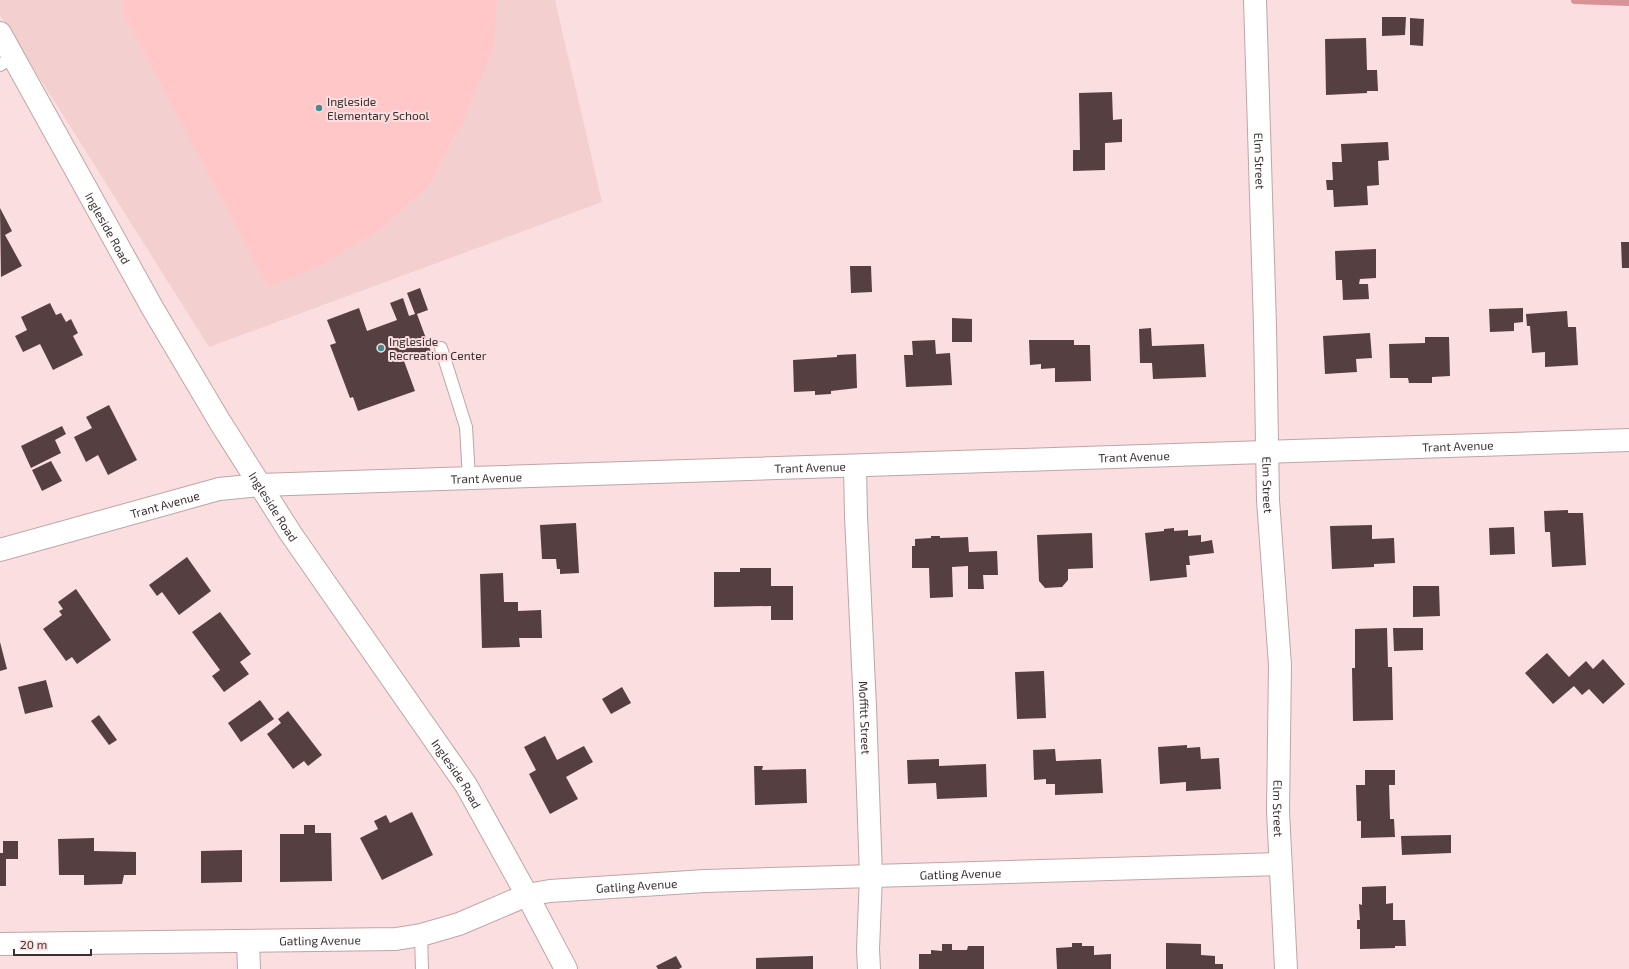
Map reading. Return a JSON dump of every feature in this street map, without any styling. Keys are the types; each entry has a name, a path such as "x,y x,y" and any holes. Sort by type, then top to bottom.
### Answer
{"street":[{"name":"Elm Street","path":"1254,0 1265,318 1268,500 1280,665 1278,811 1286,969"},
{"name":"Ingleside Road","path":"0,33 7,61 220,422 291,534 466,785 566,969"},
{"name":"Trant Avenue","path":"0,550 220,489 260,485 1629,440"},
{"name":"Moffitt Street","path":"855,466 856,516 866,707 871,876 868,950 869,969"},
{"name":"Gatling Avenue","path":"0,944 396,938 421,935 459,924 527,895 550,891 705,881 1280,864"},
{"path":"248,941 249,969"}],"lane":[{"path":"441,348 466,427 469,479"},
{"path":"421,935 422,969"}],"shaded area":[{"name":"Ingleside Elementary School","path":"0,0 555,0 602,202 209,347 0,15"},
{"path":"124,0 497,0 493,50 462,123 429,185 379,230 318,267 268,287 122,11"}],"building":[{"path":"1382,17 1406,17 1405,35 1382,36"},
{"path":"1410,18 1424,19 1423,46 1410,45"},
{"path":"1366,38 1367,70 1377,70 1378,91 1326,95 1325,39"},
{"path":"1112,92 1113,120 1122,119 1122,142 1105,143 1105,170 1073,171 1073,150 1080,150 1079,93"},
{"path":"1388,142 1389,160 1378,161 1379,185 1367,186 1368,205 1334,207 1333,190 1327,190 1326,180 1333,180 1332,162 1342,162 1341,144"},
{"path":"0,208 12,231 5,235 22,266 1,277"},
{"path":"1621,242 1629,242 1629,268 1622,268"},
{"path":"1376,249 1376,278 1360,279 1359,284 1368,284 1369,299 1343,300 1342,280 1336,280 1335,251"},
{"path":"850,266 871,266 872,292 851,293"},
{"name":"Ingleside Recreation Center","path":"420,288 428,310 417,314 431,352 404,361 415,391 358,411 353,397 350,398 330,345 336,343 327,320 359,308 367,331 397,320 390,303 403,298 409,316 415,314 407,293"},
{"path":"50,303 56,315 61,313 66,322 71,319 78,333 73,336 83,355 53,370 40,344 23,352 15,336 27,330 21,317"},
{"path":"1523,308 1523,322 1514,323 1514,331 1490,332 1489,309"},
{"path":"1567,311 1568,327 1576,327 1578,365 1545,367 1545,352 1532,353 1530,326 1527,326 1526,314"},
{"path":"952,318 972,319 972,342 952,342"},
{"path":"1151,328 1152,346 1204,344 1206,377 1153,379 1152,363 1140,363 1139,329"},
{"path":"1370,333 1372,358 1356,359 1357,372 1325,374 1323,336"},
{"path":"1425,337 1449,337 1450,376 1432,377 1432,383 1409,383 1408,378 1390,378 1389,344 1425,343"},
{"path":"935,340 936,354 950,353 952,385 906,387 904,355 913,355 912,341"},
{"path":"1029,340 1074,340 1074,345 1090,345 1091,381 1055,382 1055,368 1041,369 1041,364 1030,365"},
{"path":"856,354 857,388 831,391 831,394 815,395 815,391 794,392 793,360"},
{"path":"109,405 137,460 108,475 98,455 86,462 74,437 92,428 86,417"},
{"path":"62,426 66,434 55,440 61,453 31,468 21,446"},
{"path":"51,461 62,481 42,491 32,470"},
{"path":"1568,510 1568,513 1583,513 1586,565 1552,567 1550,532 1545,532 1544,511"},
{"path":"576,523 579,573 560,574 560,569 557,569 556,559 542,559 540,525"},
{"path":"1372,525 1372,539 1394,538 1395,563 1374,564 1374,567 1332,569 1330,526"},
{"path":"1514,527 1515,554 1490,555 1489,528"},
{"path":"1174,528 1174,531 1188,530 1188,536 1201,535 1201,542 1212,540 1214,553 1189,556 1190,565 1186,565 1187,577 1150,581 1145,533 1164,531 1164,529"},
{"path":"1092,533 1093,568 1068,569 1068,580 1062,587 1045,588 1039,581 1037,535"},
{"path":"931,536 940,536 940,538 968,537 969,552 997,551 998,575 983,575 984,589 968,589 968,566 952,567 953,597 930,598 929,568 912,568 912,546 915,546 915,539 931,538"},
{"path":"187,557 211,591 179,615 162,592 157,596 149,585"},
{"path":"740,568 771,568 771,586 793,586 793,620 771,620 771,606 714,607 714,572 740,572"},
{"path":"503,573 504,602 518,602 518,611 541,610 542,638 519,638 520,647 482,648 480,574"},
{"path":"1413,586 1439,586 1440,616 1413,617"},
{"path":"76,589 111,640 77,664 72,657 66,661 43,629 62,615 59,611 63,609 58,602"},
{"path":"220,612 251,654 240,662 249,674 224,692 212,676 220,670 192,632"},
{"path":"1387,628 1388,667 1392,667 1393,720 1353,721 1352,668 1355,668 1355,629"},
{"path":"1393,628 1423,628 1423,650 1394,651"},
{"path":"0,642 7,669 0,671"},
{"path":"1547,653 1569,677 1586,661 1593,669 1603,659 1625,684 1603,704 1589,689 1582,695 1574,686 1553,704 1525,673"},
{"path":"1044,671 1046,718 1017,719 1015,672"},
{"path":"46,680 53,707 25,714 18,687"},
{"path":"622,687 631,703 611,714 602,699"},
{"path":"260,700 274,719 241,742 228,723"},
{"path":"288,711 322,755 308,766 304,761 293,769 267,734 281,723 278,719"},
{"path":"99,715 117,740 109,745 91,721"},
{"path":"545,736 557,760 584,746 593,762 566,777 578,799 550,814 529,774 536,770 524,747"},
{"path":"1187,745 1187,748 1200,747 1201,759 1219,758 1221,789 1186,791 1186,782 1160,784 1158,747"},
{"path":"1055,749 1056,761 1101,759 1103,793 1055,795 1055,784 1046,784 1046,779 1034,780 1033,750"},
{"path":"939,759 939,766 986,764 987,797 937,799 936,783 908,784 907,760"},
{"path":"754,766 763,766 762,770 806,769 807,803 755,805"},
{"path":"1365,770 1395,770 1395,785 1389,785 1390,819 1394,819 1395,837 1361,838 1361,821 1357,821 1356,785 1365,785"},
{"path":"412,812 433,855 382,880 360,838 378,829 374,821 386,815 390,823"},
{"path":"304,825 315,825 315,833 331,833 332,881 280,882 280,834 304,834"},
{"path":"1451,835 1451,853 1402,855 1401,836"},
{"path":"94,838 94,851 136,852 136,875 124,875 122,884 84,885 84,875 59,875 58,839"},
{"path":"3,841 18,841 18,859 6,859 6,886 0,886 0,853 3,853"},
{"path":"242,850 242,882 201,883 201,851"},
{"path":"1386,886 1386,904 1393,903 1393,920 1405,920 1406,946 1395,946 1395,948 1360,949 1360,929 1357,929 1357,920 1360,920 1359,904 1362,905 1362,887"},
{"path":"1072,943 1082,943 1082,946 1094,946 1094,955 1111,954 1111,969 1057,969 1056,948 1072,947"},
{"path":"1166,943 1201,944 1201,955 1215,956 1215,964 1223,964 1223,969 1166,969"},
{"path":"942,944 952,944 952,950 967,950 968,946 984,946 984,969 919,969 919,954 931,954 931,950 942,951"},
{"path":"676,956 682,967 679,969 658,969 656,966"},
{"path":"813,956 813,969 756,969 756,958"}],"waterway":[{"path":"1575,0 1629,2"}],"place":[{"name":"Ingleside Elementary School","path":"319,108"},
{"name":"Ingleside Recreation Center","path":"381,348"}]}
